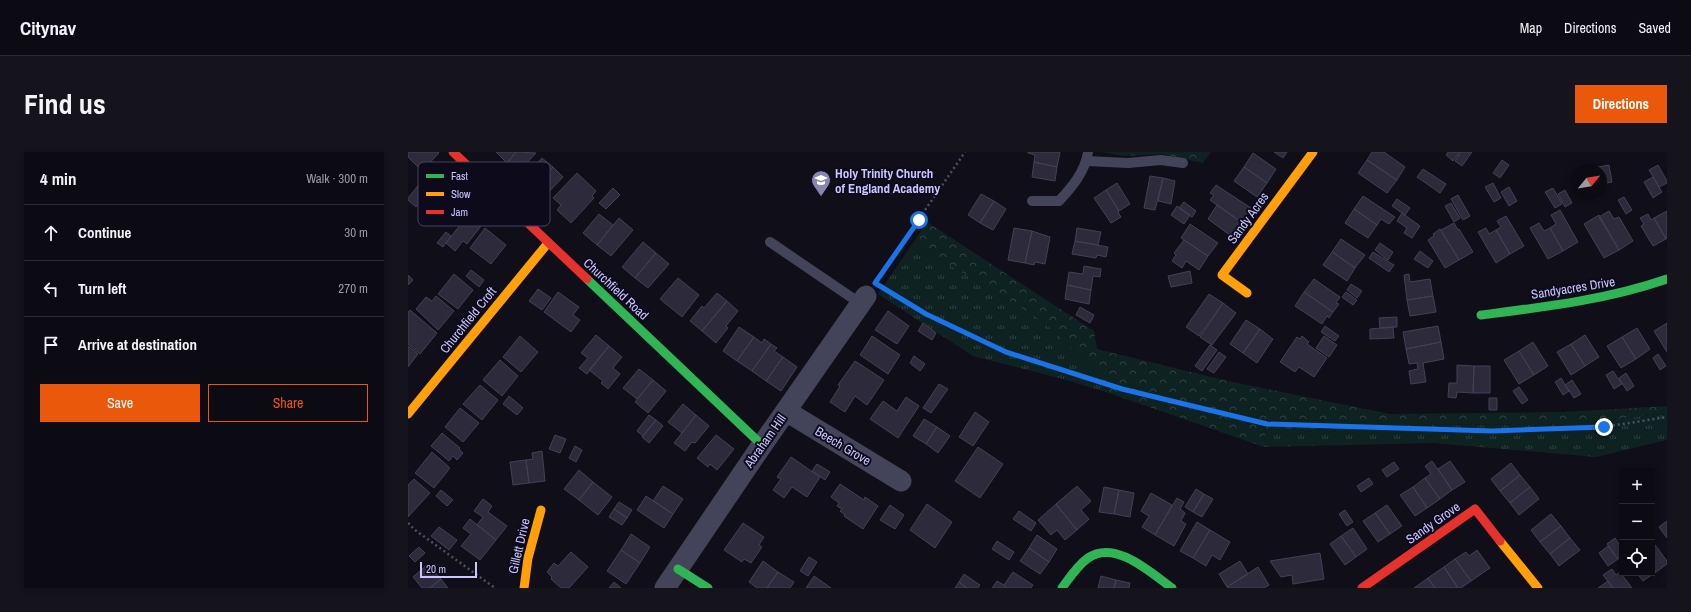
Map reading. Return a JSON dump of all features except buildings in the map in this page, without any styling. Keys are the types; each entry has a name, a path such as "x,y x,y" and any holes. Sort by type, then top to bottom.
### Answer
{"street":[{"name":"Churchfield Road","path":"453,152 463,162"},
{"name":"Sandy Acres","path":"1247,293 1222,275 1312,152"},
{"name":"Churchfield Road","path":"530,226 762,445"},
{"name":"Churchfield Croft","path":"408,414 548,243"},
{"name":"Sandyacres Drive","path":"1481,315 1585,302 1616,295 1667,279"},
{"name":"Abraham Hill","path":"664,588 762,445 871,292"},
{"name":"Beech Grove","path":"786,411 901,481"},
{"name":"Sandy Grove","path":"1362,588 1475,509 1538,588"},
{"name":"Gillett Drive","path":"524,588 528,558 541,510"},
{"path":"1062,588 1073,570 1088,557 1106,550 1126,556 1172,588"},
{"path":"678,569 708,588"}],"lane":[{"path":"1032,201 1058,201 1073,186 1087,156 1128,163 1161,160 1183,163"},
{"path":"770,242 871,292"}],"path":[{"path":"965,152 871,292 926,314 1006,352 1122,389 1267,424 1492,431 1604,427 1667,417"},
{"path":"408,523 415,530 495,588"}],"green space":[{"path":"1102,152 1211,152 1203,163 1162,154 1124,156"},
{"path":"927,222 1094,331 1097,349 1228,381 1390,414 1564,412 1667,406 1667,413 1568,425 1391,424 1267,418 1264,447 1109,393 1099,375 1044,322 913,243"},
{"path":"913,243 1044,322 1099,375 1109,393 1063,379 973,356 878,294"},
{"path":"1667,413 1667,440 1596,457 1434,443 1264,447 1267,418 1391,424 1568,425"}],"traffic: fast":[{"path":"587,279 762,445"},
{"path":"1481,315 1598,298 1667,279"},
{"path":"1062,588 1084,561 1098,553 1121,555 1132,560 1172,588"},
{"path":"678,569 708,588"}],"traffic: slow":[{"path":"1247,293 1222,275 1313,152"},
{"path":"408,414 548,243"},
{"path":"524,588 528,558 541,510"},
{"path":"1500,541 1538,588"}],"traffic: jam":[{"path":"453,152 464,162"},
{"path":"531,226 587,279"},
{"path":"1362,588 1475,509 1500,541"}],"place":[{"name":"Holy Trinity Church of England Academy","path":"821,197"}],"route":[{"path":"919,220 875,283 926,314 1006,352 1122,389 1267,424 1492,431 1604,427"}]}
